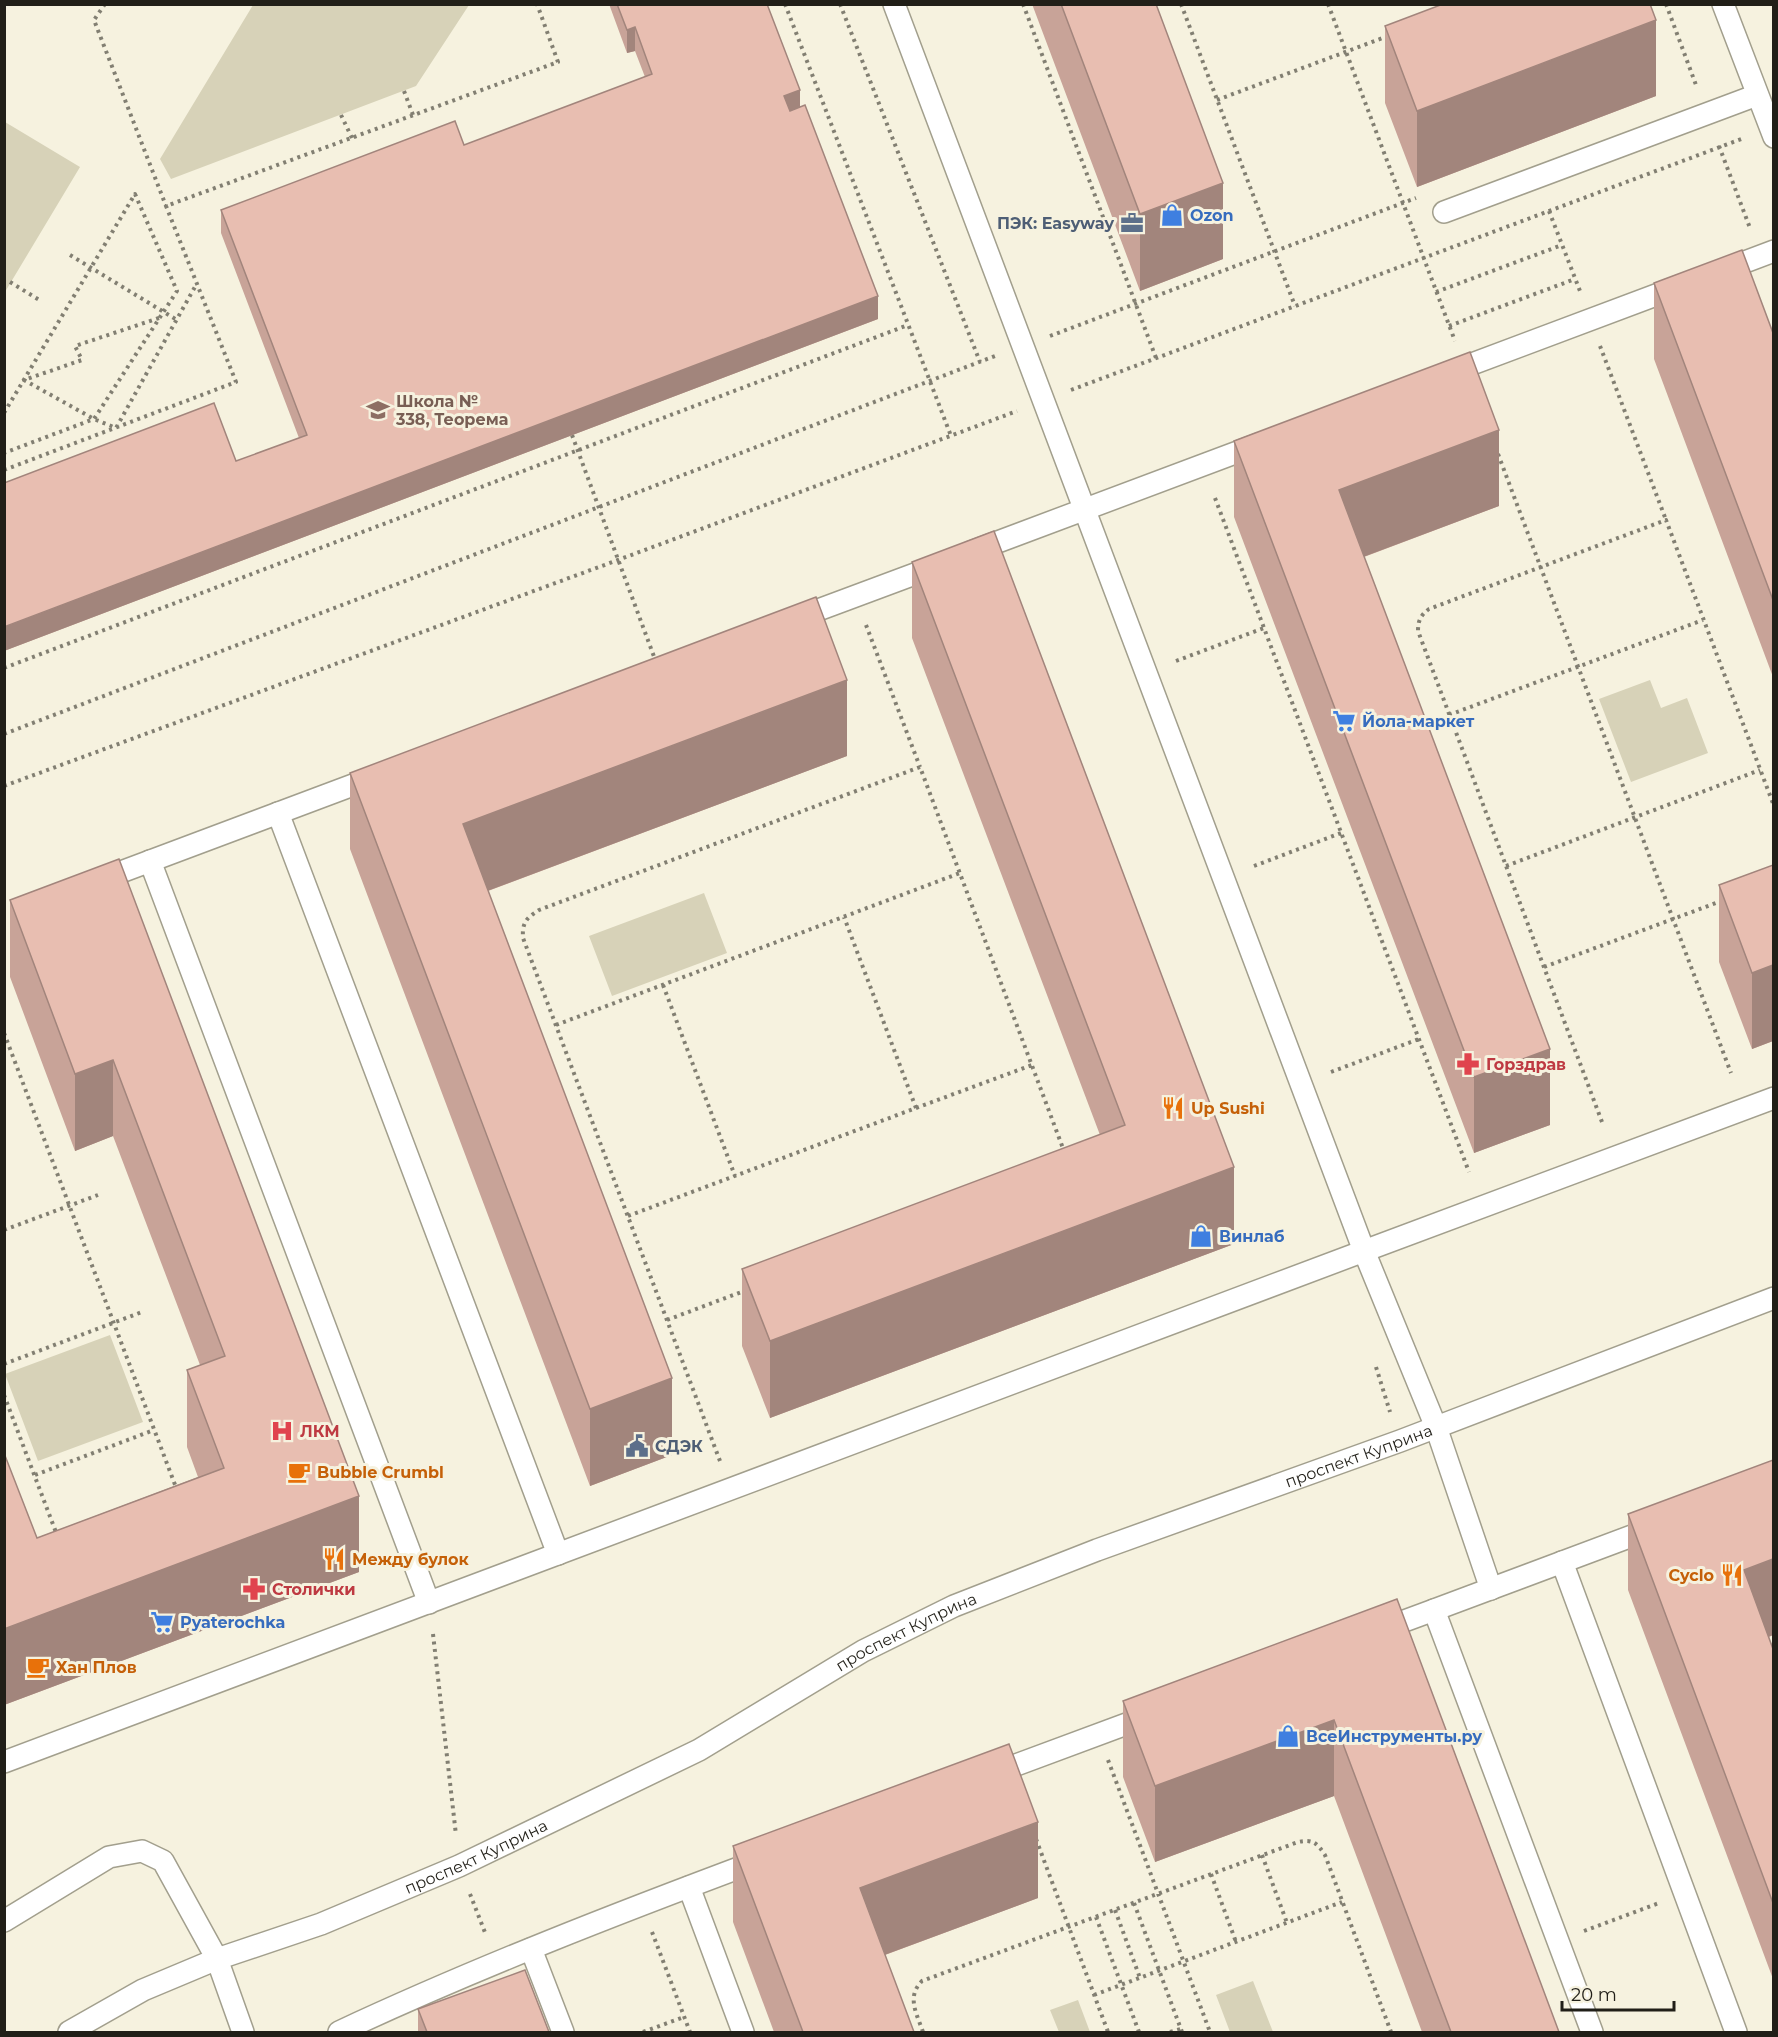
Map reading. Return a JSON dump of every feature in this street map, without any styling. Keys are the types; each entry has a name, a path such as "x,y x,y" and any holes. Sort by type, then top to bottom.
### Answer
{"lane":[{"path":"894,4 1364,1251 1436,1427 1491,1589"},
{"path":"1723,4 1772,133"},
{"path":"1444,212 1757,94"},
{"path":"1432,380 1773,251"},
{"path":"779,625 1280,436"},
{"path":"83,886 390,771"},
{"path":"278,813 558,1554"},
{"path":"150,861 429,1602"},
{"path":"4,1762 1773,1098"},
{"name":"проспект Куприна","path":"69,2032 143,1990 218,1959 321,1924 459,1866 699,1750 863,1651 954,1606 1097,1550 1436,1427 1773,1298"},
{"path":"1367,1635 1673,1521"},
{"path":"1562,1562 1736,2032"},
{"path":"1434,1610 1592,2032"},
{"path":"966,1784 1166,1710"},
{"path":"4,1921 109,1857 142,1851 163,1861 218,1959 243,2032"},
{"path":"339,2032 412,1998 531,1949 778,1854"},
{"path":"689,1887 743,2032"},
{"path":"531,1949 562,2032"}],"path":[{"path":"4,470 236,382 94,20 105,4"},
{"path":"166,206 558,62 537,4"},
{"path":"784,4 951,436"},
{"path":"840,4 980,362"},
{"path":"1023,4 1156,358"},
{"path":"1181,4 1295,306"},
{"path":"1328,4 1465,367"},
{"path":"1666,4 1699,92"},
{"path":"1217,100 1389,36"},
{"path":"404,92 413,115"},
{"path":"341,115 352,138"},
{"path":"4,786 951,436 1720,147 1772,133"},
{"path":"1720,147 1751,231"},
{"path":"4,413 135,194 177,291 94,419 4,453"},
{"path":"4,734 1425,195"},
{"path":"1437,292 1562,245"},
{"path":"70,255 177,320"},
{"path":"1449,326 1575,279"},
{"path":"10,282 41,301"},
{"path":"116,428 197,284"},
{"path":"24,380 82,360 75,346 160,318"},
{"path":"4,668 908,325"},
{"path":"1611,375 1773,806"},
{"path":"24,380 94,419 116,428"},
{"path":"572,435 659,670"},
{"path":"1494,445 1731,1073"},
{"path":"1215,498 1469,1172"},
{"path":"1602,1122 1449,715 1418,630 1418,621 1429,609 1666,520"},
{"path":"1449,715 1703,620"},
{"path":"1176,661 1264,628"},
{"path":"876,651 1064,1148 1065,1158"},
{"path":"712,1440 523,938 522,928 526,918 539,910 920,767"},
{"path":"1506,866 1760,770"},
{"path":"1254,866 1341,833"},
{"path":"556,1025 960,873"},
{"path":"1544,967 1729,898"},
{"path":"844,917 916,1108"},
{"path":"663,985 735,1176"},
{"path":"4,1033 180,1497"},
{"path":"1331,1072 1419,1039"},
{"path":"628,1216 1032,1065"},
{"path":"4,1230 98,1195"},
{"path":"667,1320 755,1287"},
{"path":"4,1364 142,1312"},
{"path":"4,1395 60,1541"},
{"path":"35,1475 154,1430"},
{"path":"429,1602 459,1866 497,1963"},
{"path":"1097,1764 1119,1756"},
{"path":"1116,1780 1210,2032"},
{"path":"1034,1834 1108,2032"},
{"path":"923,2032 913,2005 913,1995 922,1981 1308,1840 1317,1843 1325,1855 1391,2032"},
{"path":"1262,1855 1287,1923"},
{"path":"1211,1874 1236,1942"},
{"path":"1557,1941 1684,1893"},
{"path":"1094,1995 1342,1902"},
{"path":"1134,1903 1181,2030 1170,2032"},
{"path":"642,1905 690,2032"},
{"path":"1115,1910 1140,1978"},
{"path":"641,1937 698,1912"},
{"path":"1096,1917 1139,2032"},
{"path":"643,2032 684,2017"}],"shaded area":[{"path":"253,5 469,5 416,86 171,179 160,159"},
{"path":"5,122 80,167 5,292"},
{"path":"1650,680 1661,708 1687,698 1708,753 1631,782 1599,699"},
{"path":"704,893 727,953 612,996 589,936"},
{"path":"110,1335 143,1422 38,1461 5,1374"},
{"path":"1253,1981 1273,2032 1230,2032 1216,1995"},
{"path":"1078,2000 1090,2032 1059,2032 1050,2010"}],"building":[{"path":"617,4 767,4 800,90 784,96 790,111 805,105 878,296 4,627 4,483 214,403 236,461 307,435 221,210 455,121 464,145 652,74 635,27 627,30"},
{"path":"1061,4 1156,4 1223,183 1140,214"},
{"path":"1443,4 1650,4 1656,20 1417,111 1385,26"},
{"path":"1742,250 1773,333 1773,600 1654,283"},
{"path":"1470,352 1499,430 1339,490 1550,1049 1474,1077 1234,441"},
{"path":"994,531 1234,1167 770,1341 742,1269 1125,1125 912,562"},
{"path":"816,597 847,680 463,824 672,1378 590,1409 350,773"},
{"path":"119,859 359,1496 4,1629 4,1453 37,1538 224,1468 187,1370 225,1356 113,1060 75,1074 10,900"},
{"path":"1773,865 1773,965 1752,973 1719,885"},
{"path":"1773,1460 1773,1559 1744,1570 1773,1649 1773,1903 1628,1514"},
{"path":"1397,1599 1559,2032 1451,2032 1334,1720 1155,1786 1123,1701"},
{"path":"1009,1744 1038,1822 860,1888 914,2032 803,2032 733,1846"},
{"path":"525,1970 549,2032 427,2032 418,2009"}],"place":[{"name":"Ozon","path":"1172,215"},
{"name":"ПЭК: Easyway","path":"1132,223"},
{"name":"Школа № 338, Теорема","path":"378,410"},
{"name":"Йола-маркет","path":"1344,721"},
{"name":"Горздрав","path":"1468,1064"},
{"name":"Up Sushi","path":"1173,1108"},
{"name":"Винлаб","path":"1201,1236"},
{"name":"ЛКМ","path":"282,1431"},
{"name":"СДЭК","path":"637,1446"},
{"name":"Bubble Crumbl","path":"299,1472"},
{"name":"Между булок","path":"334,1559"},
{"name":"Cyclo","path":"1732,1575"},
{"name":"Столички","path":"254,1589"},
{"name":"Pyaterochka","path":"162,1622"},
{"name":"Хан Плов","path":"38,1667"},
{"name":"ВсеИнструменты.ру","path":"1288,1736"}]}
